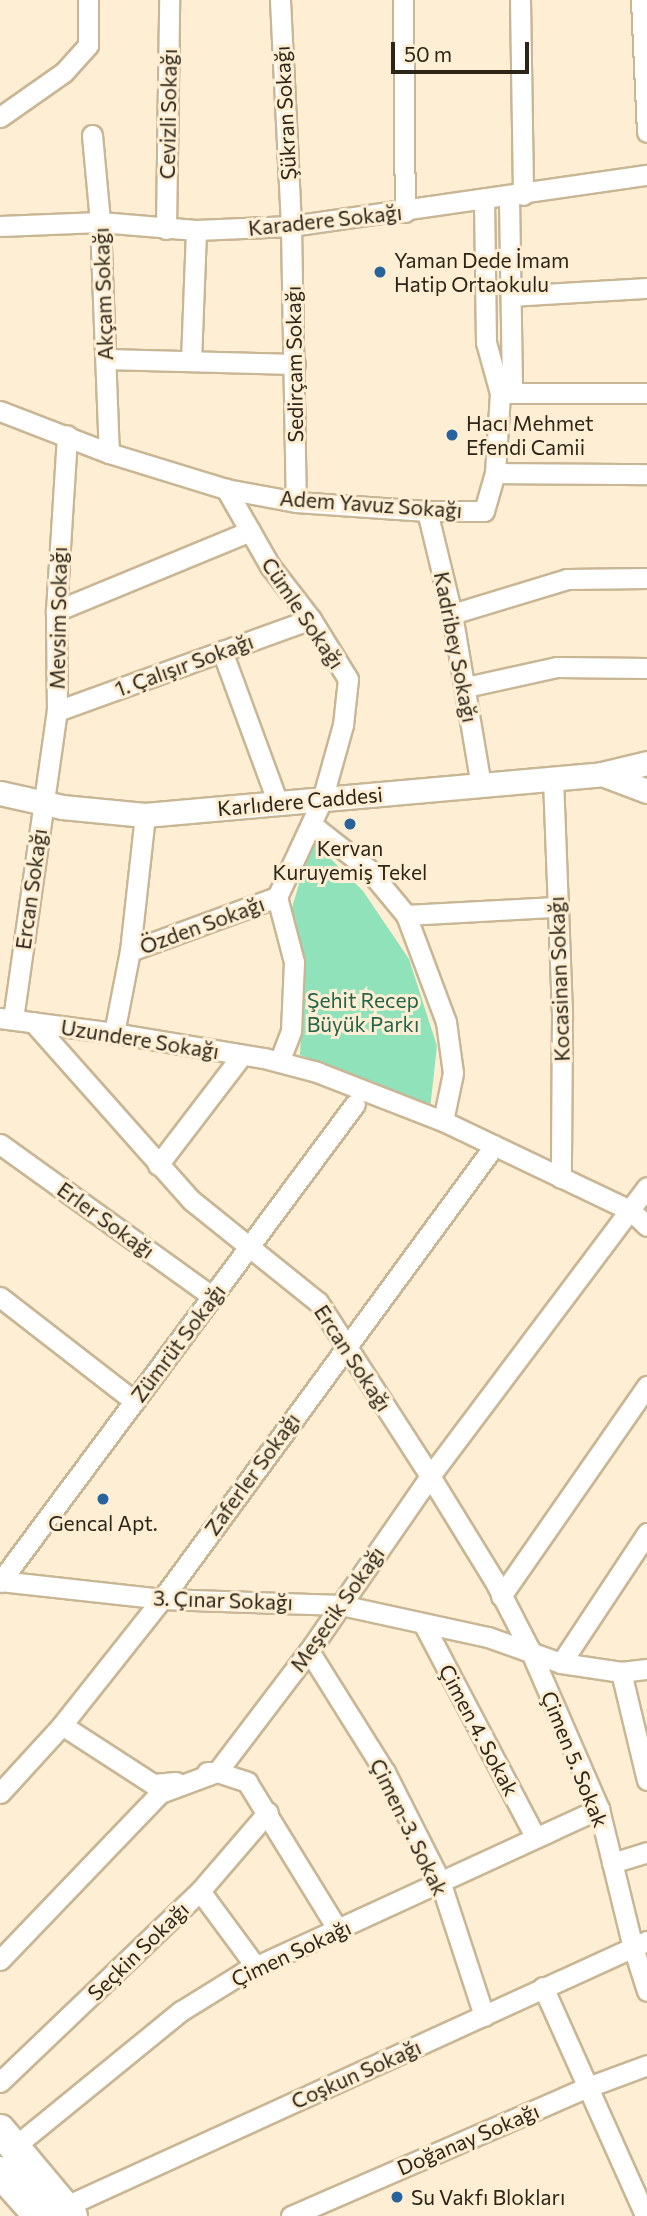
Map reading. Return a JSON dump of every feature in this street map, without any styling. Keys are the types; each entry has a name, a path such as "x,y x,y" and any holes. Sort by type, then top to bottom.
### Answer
{"main road":[{"path":"5,2150 59,2213"}],"street":[{"path":"0,117 64,72 88,45 88,0"},
{"name":"Cevizli Sokağı","path":"166,229 169,0"},
{"name":"Şükran Sokağı","path":"280,0 291,226"},
{"path":"403,0 405,212"},
{"name":"Adem Yavuz Sokağı","path":"0,411 109,453 226,489 296,502 427,511 484,511 495,473 506,393 516,196 520,0"},
{"path":"640,0 647,132"},
{"name":"Akçam Sokağı","path":"92,135 100,222 109,453"},
{"name":"Karadere Sokağı","path":"0,226 100,222 196,230 291,226 484,201 647,175"},
{"name":"Adem Yavuz Sokağı","path":"484,201 486,342 506,393"},
{"name":"Sedirçam Sokağı","path":"291,226 296,502"},
{"path":"191,361 196,230"},
{"path":"511,296 647,288"},
{"path":"106,359 295,364"},
{"path":"506,393 647,393"},
{"name":"Mevsim Sokağı","path":"43,801 57,711 56,611 67,435"},
{"path":"495,473 647,474"},
{"name":"Cümle Sokağı","path":"226,489 270,566 311,619 348,679 343,724 322,800 311,824"},
{"name":"Kadribey Sokağı","path":"427,511 452,614 481,785"},
{"path":"56,611 250,531"},
{"path":"452,614 567,579 647,578"},
{"name":"1. Çalışır Sokağı","path":"57,711 311,619"},
{"path":"222,651 278,803"},
{"path":"466,687 557,667 647,668"},
{"name":"Karlıdere Caddesi","path":"0,793 62,807 145,815 602,774 647,763"},
{"name":"Karlıdere Caddesi","path":"602,774 647,791"},
{"name":"Kocasinan Sokağı","path":"553,779 562,1017 561,1178"},
{"name":"Ercan Sokağı","path":"6,1018 43,801"},
{"name":"Özden Sokağı","path":"114,1032 130,951 145,815"},
{"path":"311,824 367,868 405,915 446,1022 453,1073 443,1121"},
{"name":"Özden Sokağı","path":"130,951 277,897 311,824"},
{"path":"277,897 294,962 291,1031 279,1062"},
{"path":"405,915 556,907"},
{"name":"Uzundere Sokağı","path":"6,1018 114,1032 279,1062 317,1072 443,1121 630,1210 647,1226"},
{"name":"Ercan Sokağı","path":"33,1023 191,1200 318,1301 430,1476 501,1595 530,1650"},
{"path":"158,1166 242,1055"},
{"name":"Uzundere Sokağı","path":"279,1062 355,1104 443,1121"},
{"name":"Zümrüt Sokağı","path":"0,1581 355,1104"},
{"name":"Erler Sokağı","path":"0,1144 213,1297"},
{"name":"Zaferler Sokağı","path":"0,1793 62,1725 162,1599 494,1146"},
{"name":"Meşecik Sokağı","path":"217,1772 309,1651 430,1476 647,1187"},
{"path":"0,1297 134,1401"},
{"path":"501,1595 647,1386"},
{"path":"561,1663 647,1533"},
{"name":"3. Çınar Sokağı","path":"0,1581 162,1599 341,1605 488,1637 561,1663 621,1672 647,1669"},
{"name":"Çimen 4. Sokak","path":"424,1625 535,1836"},
{"name":"Çimen 5. Sokak","path":"530,1650 599,1809 612,1863 640,1944 647,1991"},
{"name":"Çimen-3. Sokak","path":"309,1651 385,1772 440,1881 484,2016"},
{"path":"621,1672 647,1780"},
{"path":"62,1725 153,1784 171,1784 195,1773 217,1772 247,1782 268,1812 338,1930"},
{"path":"0,1960 160,1793 217,1772"},
{"name":"Çimen Sokağı","path":"5,2150 181,2011 256,1967 535,1836 599,1809"},
{"name":"Seçkin Sokağı","path":"0,2082 200,1891 268,1812"},
{"path":"612,1863 647,1852"},
{"path":"200,1891 256,1967"},
{"name":"Coşkun Sokağı","path":"59,2213 640,1944"},
{"path":"543,1987 646,2215 637,2216"},
{"name":"Doğanay Sokağı","path":"291,2216 588,2087 647,2065"}],"green space":[{"name":"Şehit Recep Büyük Parkı","path":"312,840 363,891 409,959 437,1046 430,1109 385,1086 300,1055 304,967 291,911"}],"place":[{"name":"Yaman Dede İmam Hatip Ortaokulu","path":"380,272"},
{"name":"Hacı Mehmet Efendi Camii","path":"452,435"},
{"name":"Kervan Kuruyemiş Tekel","path":"350,824"},
{"name":"Gencal Apt.","path":"103,1499"},
{"name":"Su Vakfı Blokları","path":"397,2197"}]}
